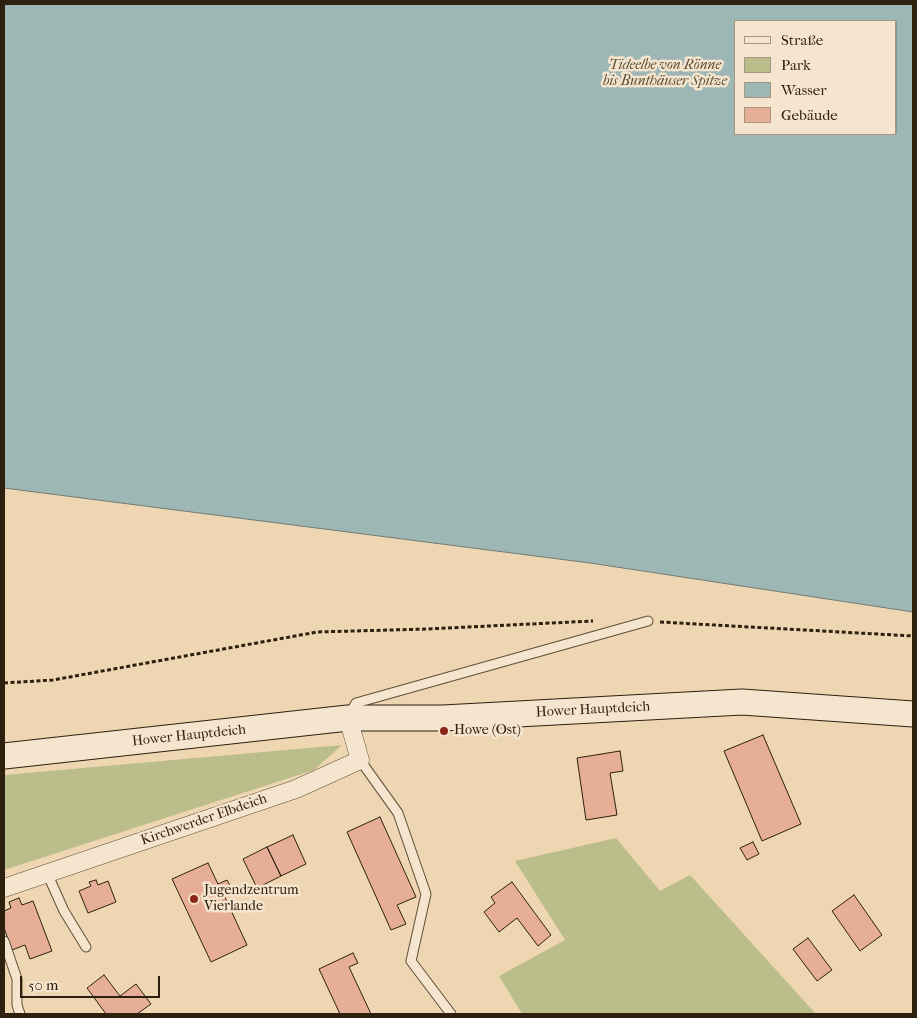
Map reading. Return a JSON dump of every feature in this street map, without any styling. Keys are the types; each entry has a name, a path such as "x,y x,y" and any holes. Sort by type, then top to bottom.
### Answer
{"street":[{"name":"Hower Hauptdeich","path":"4,756 348,718 443,718 742,702 913,714"},
{"path":"348,718 360,760"},
{"name":"Kirchwerder Elbdeich","path":"4,888 296,789 360,760"}],"lane":[{"path":"348,718 356,703 648,621"},
{"path":"360,760 398,813 426,894 411,961 451,1014"},
{"path":"47,873 64,911 86,947"},
{"path":"4,941 18,980 17,1005 20,1014"}],"path":[{"path":"4,683 54,680 317,632 600,621"},
{"path":"648,621 913,636"}],"green space":[{"path":"342,745 314,770 4,870 4,775"},
{"path":"616,838 660,891 690,875 816,1014 522,1014 499,976 565,940 515,861"}],"water":[{"path":"4,4 913,4 913,612 590,563 4,488"}],"building":[{"path":"763,735 801,824 762,841 724,751"},
{"path":"620,751 623,771 610,773 617,815 586,820 577,758"},
{"path":"380,817 416,897 397,905 406,924 391,930 347,832"},
{"path":"293,835 306,864 281,876 267,847"},
{"path":"753,842 759,854 747,860 740,848"},
{"path":"267,847 281,876 257,888 243,859"},
{"path":"208,863 218,884 227,880 232,889 223,893 247,945 211,962 172,879"},
{"path":"96,880 98,885 108,881 116,902 88,913 79,891 91,886 89,882"},
{"path":"512,882 551,935 538,946 517,918 499,932 484,912 495,903 491,897"},
{"path":"854,895 882,935 860,951 832,911"},
{"path":"19,898 22,905 33,901 52,951 30,959 25,945 12,950 4,928 4,911 11,908 9,902"},
{"path":"808,938 832,970 817,981 793,949"},
{"path":"353,953 358,963 349,967 371,1014 340,1014 319,969"},
{"path":"104,975 120,996 136,984 151,1004 137,1014 106,1014 87,988"}],"place":[{"name":"Howe (Ost)","path":"444,731"},
{"name":"Jugendzentrum Vierlande","path":"194,899"}],"park label":[{"name":"Tideelbe von Rönne bis Bunthäuser Spitze","path":"665,74"}]}
